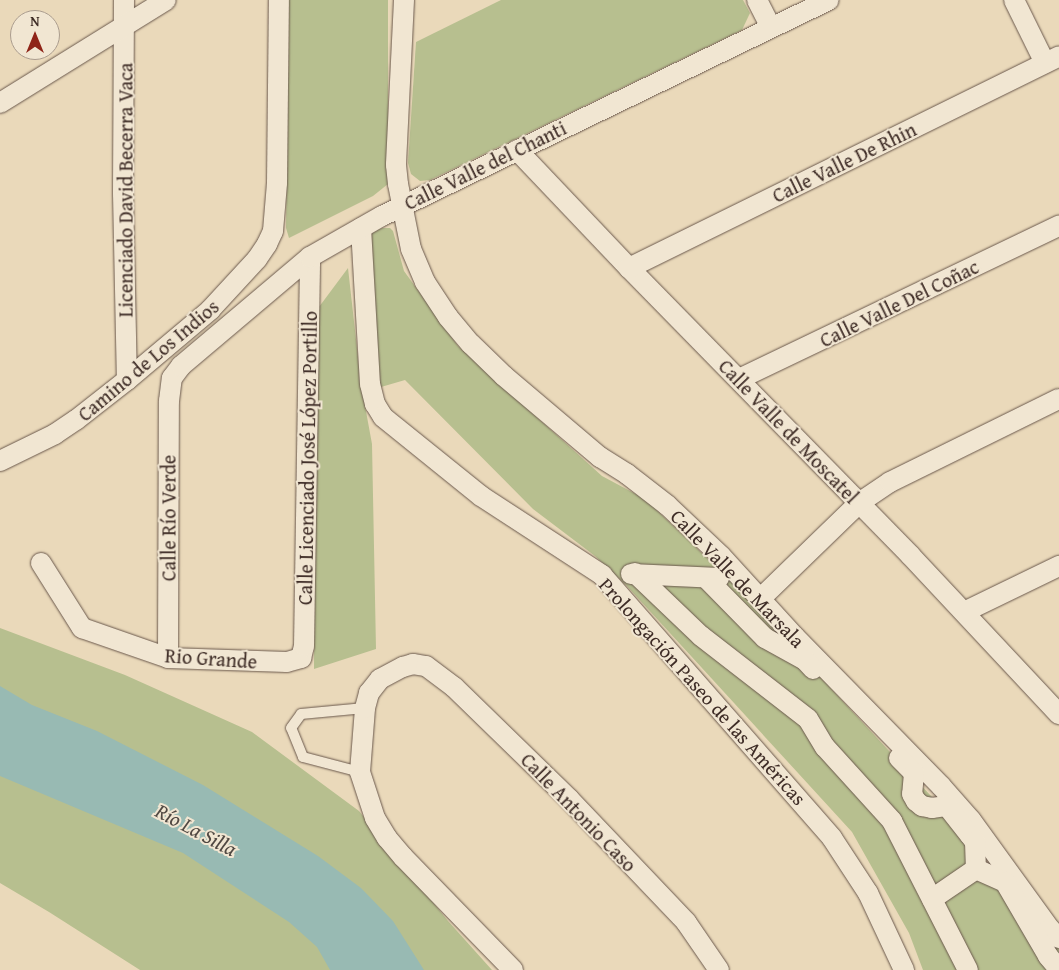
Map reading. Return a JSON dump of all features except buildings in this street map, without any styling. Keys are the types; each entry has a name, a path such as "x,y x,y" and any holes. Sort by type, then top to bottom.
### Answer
{"street":[{"name":"Licenciado David Becerra Vaca","path":"124,0 123,193 127,380"},
{"path":"0,103 166,0"},
{"name":"Camino de Los Indios","path":"0,461 55,434 127,380 210,310 257,259 273,232 277,183 279,0"},
{"path":"401,206 396,165 404,0"},
{"path":"757,0 771,27"},
{"name":"Calle Valle del Chanti","path":"172,378 189,359 310,257 401,206 828,0"},
{"path":"1014,0 1052,59"},
{"name":"Calle Valle De Rhin","path":"629,268 1052,59"},
{"name":"Calle Valle de Moscatel","path":"517,150 629,268 740,379 964,612 1059,714"},
{"name":"Calle Valle de Marsala","path":"401,206 411,249 425,282 459,332 504,376 600,457 627,474 667,505 742,578 965,813 1059,938"},
{"name":"Calle Valle Del Coñac","path":"740,379 1059,226"},
{"name":"Prolongación Paseo de las Américas","path":"361,228 370,384 375,404 382,417 481,496 602,575 832,838 868,893 904,970"},
{"name":"Calle Licenciado José López Portillo","path":"301,658 304,646 310,257"},
{"name":"Calle Río Verde","path":"168,658 169,401 172,378"},
{"path":"760,599 859,503 890,482 1059,399"},
{"name":"Rio Grande","path":"41,563 82,628 168,658 287,662 301,658"},
{"path":"964,612 1059,566"},
{"path":"602,575 635,573 707,578 742,578"},
{"path":"635,573 702,636 808,719 825,747 892,821 968,970"},
{"path":"707,578 764,638 805,660 914,774 912,794 916,801 922,806 932,808 947,806 975,842 976,869"},
{"name":"Calle Antonio Caso","path":"365,708 369,693 390,672 414,664 426,666 454,687 569,800 686,922 720,970"},
{"path":"365,708 360,772 376,818 387,838 513,970"},
{"path":"932,899 976,869"},
{"path":"976,869 1005,882 1048,956 1059,969"}],"lane":[{"path":"360,772 303,757 291,728 301,714 365,708"}],"green space":[{"path":"289,0 388,0 388,184 373,196 289,238 286,228"},
{"path":"501,0 743,0 750,13 742,30 430,180 420,181 411,174 408,163 416,42"},
{"path":"382,228 390,228 393,231 404,271 458,346 602,476 645,499 730,580 944,810 1041,935 1059,949 1059,970 923,970 909,933 852,832 626,585 595,556 533,509 405,380 381,387 373,377 370,238 373,232"},
{"path":"348,268 361,384 372,444 376,649 314,669 316,311"},
{"path":"0,628 125,675 252,732 359,811 448,921 492,970 140,970 0,883"}],"water":[{"name":"Río La Silla","path":"0,686 32,705 97,731 203,785 318,856 361,888 393,921 424,970 330,970 317,947 289,922 183,853 0,776"}]}
